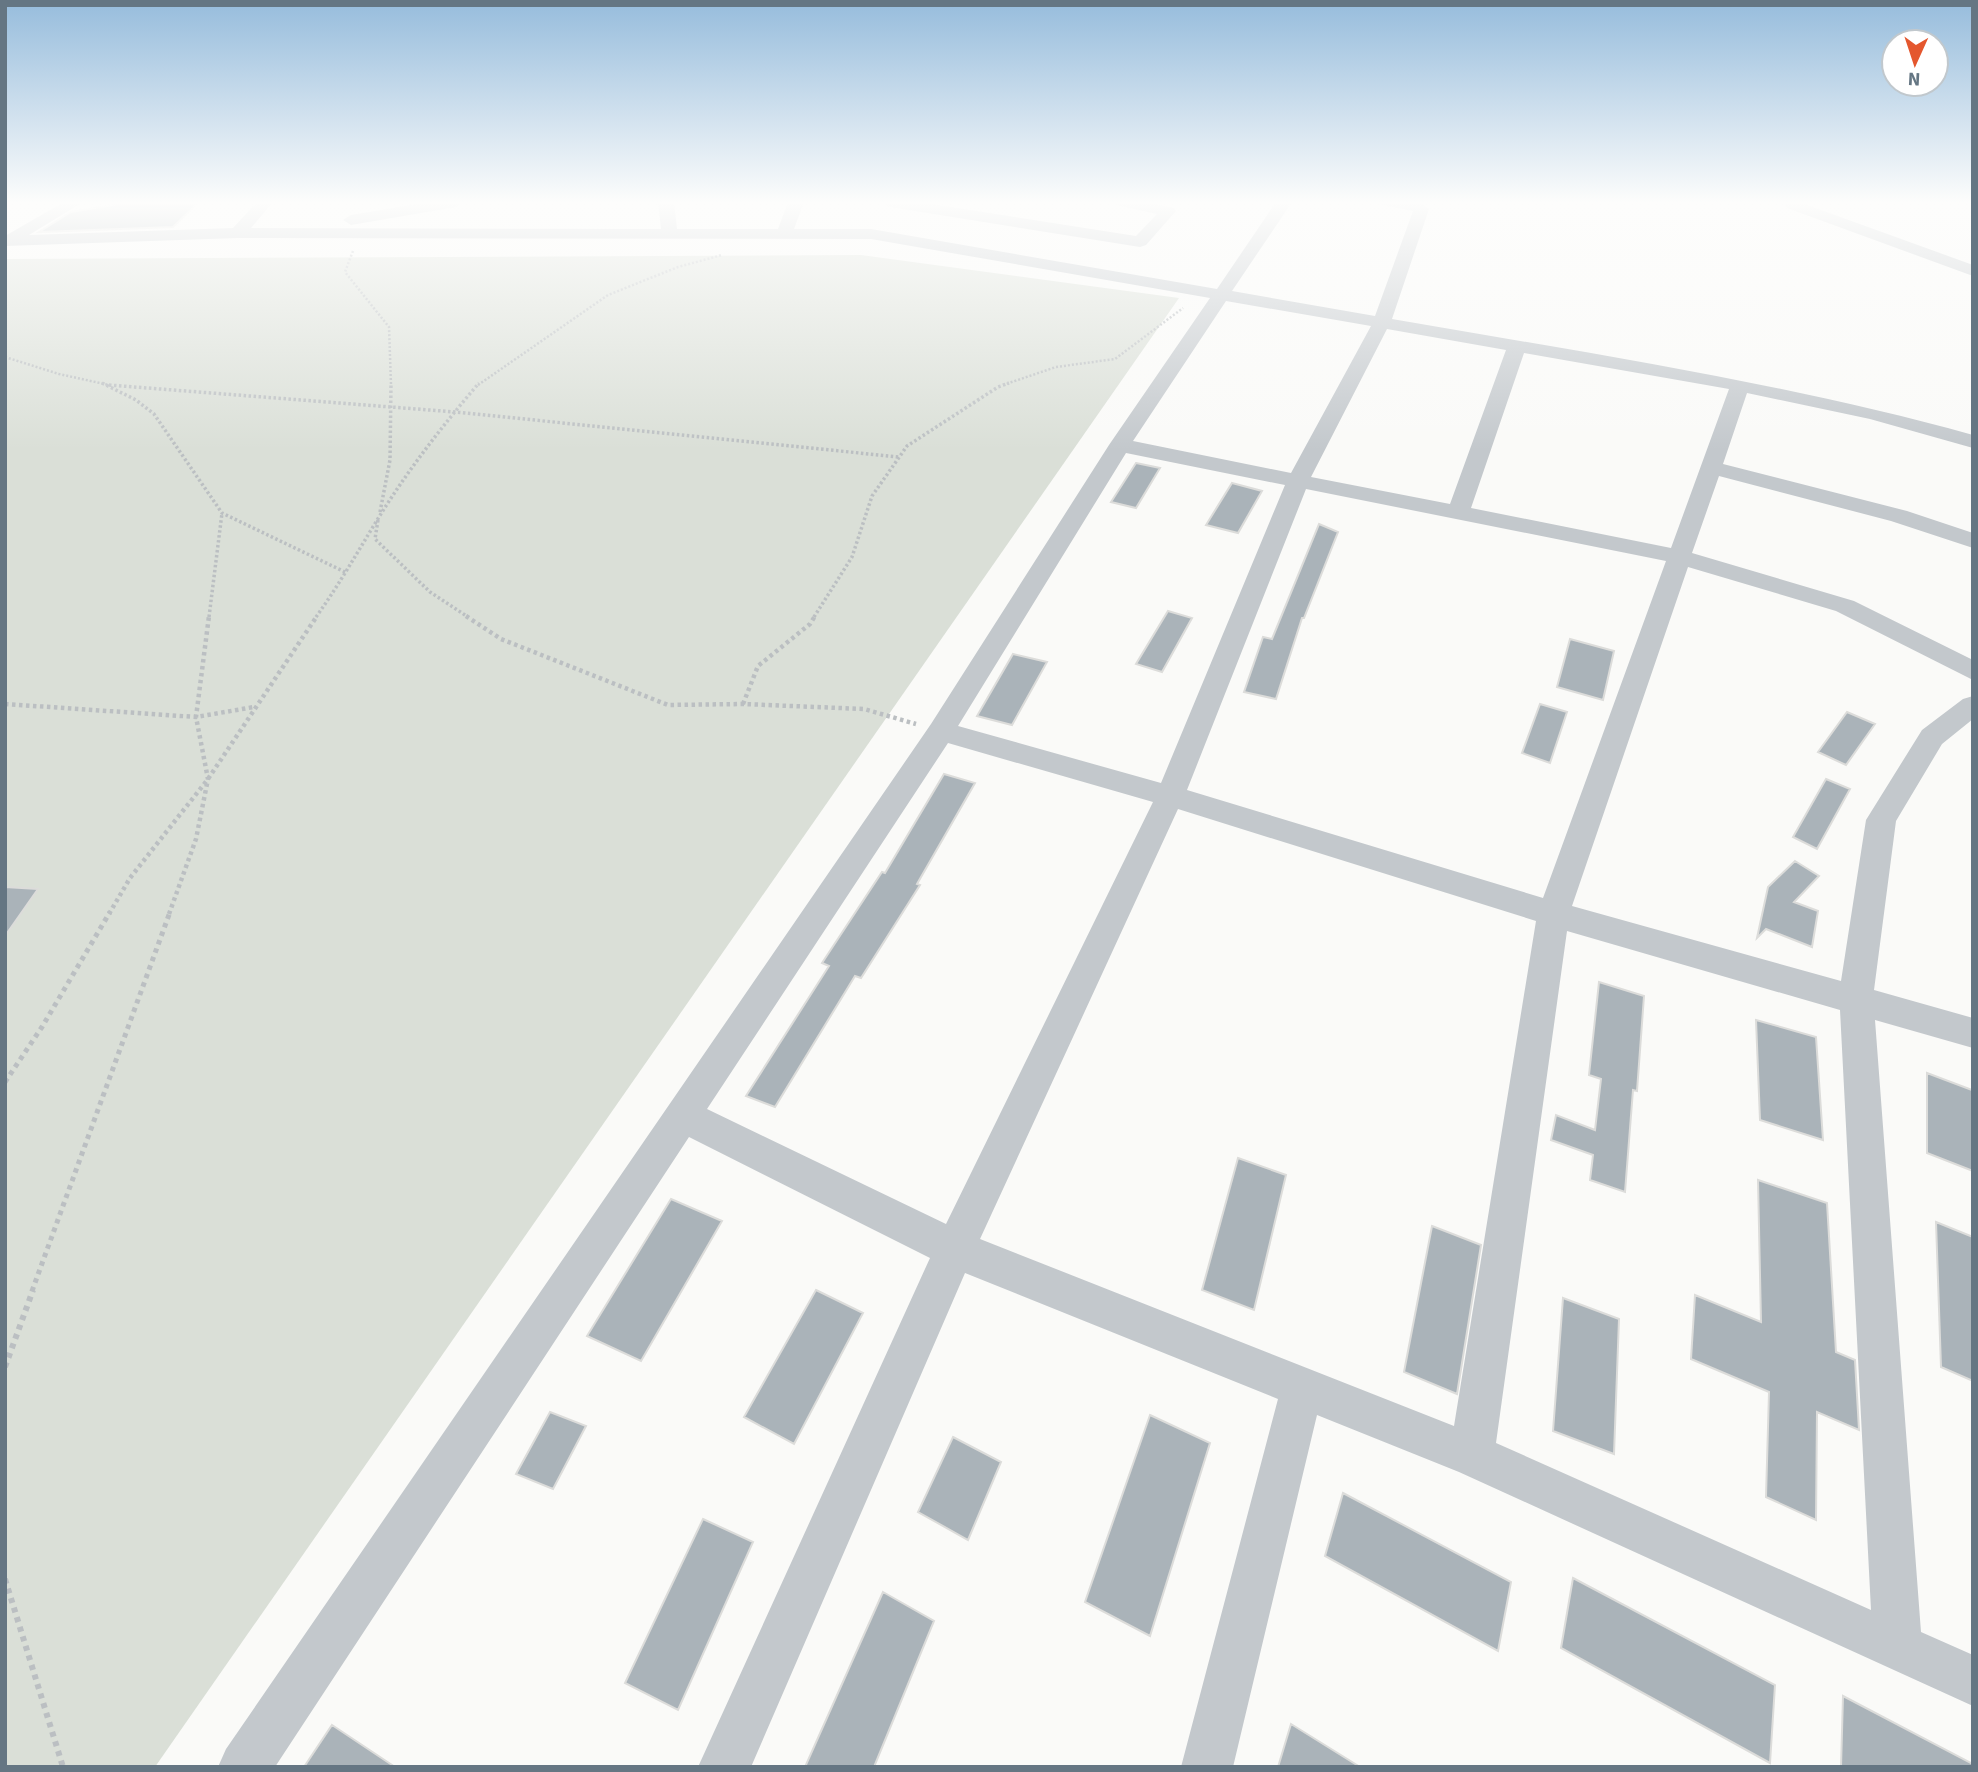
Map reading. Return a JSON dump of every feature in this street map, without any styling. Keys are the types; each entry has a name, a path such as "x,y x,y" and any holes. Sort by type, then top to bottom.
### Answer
{"street":[{"path":"1189,285 1211,294 1740,385 1874,414 1973,442"},
{"path":"244,1767 941,731 1218,285"},
{"path":"724,1767 955,1250 1170,796 1298,481 1381,324 1395,285"},
{"path":"1458,513 1517,347"},
{"path":"1472,1455 1553,914 1740,385"},
{"path":"1120,445 1679,557 1844,606 1973,671"},
{"path":"1712,468 1899,516 1973,541"},
{"path":"1898,1648 1856,998 1881,820 1932,737 1973,705"},
{"path":"941,731 1170,796 1553,914 1973,1033"},
{"path":"682,1115 955,1250 1472,1455 1973,1681"},
{"path":"1207,1767 1302,1388"}],"path":[{"path":"355,285 389,327 390,460 375,539 430,592 501,639 668,705 743,704 864,709 941,731"},
{"path":"5,1082 42,1027 130,878 208,779 254,707 348,573 379,516 455,412 482,380 608,295 634,285"},
{"path":"743,704 758,666 810,624 852,557 872,496 907,446 998,387 1056,367 1115,359 1211,294"},
{"path":"5,357 59,374 109,385 455,412 899,457"},
{"path":"109,385 154,414 222,513 348,573"},
{"path":"5,1367 195,839 208,779 195,717 222,513"},
{"path":"5,704 195,717 254,707"},
{"path":"5,1579 63,1767"}],"shaded area":[{"path":"5,285 1081,285 1179,298 155,1767 5,1767"}],"building":[{"path":"1136,463 1160,468 1136,508 1111,502"},
{"path":"1232,483 1262,491 1238,533 1206,525"},
{"path":"1319,524 1338,532 1302,618 1276,699 1244,692 1263,637 1272,639"},
{"path":"1168,611 1192,618 1162,672 1136,664"},
{"path":"1570,639 1614,651 1603,700 1557,687"},
{"path":"1013,654 1047,662 1012,725 977,716"},
{"path":"1540,704 1567,712 1550,763 1522,753"},
{"path":"1847,712 1875,724 1846,765 1818,752"},
{"path":"944,774 975,783 917,884 920,885 861,978 855,976 775,1107 746,1096 829,966 822,963 882,872 885,873"},
{"path":"1826,779 1850,789 1817,849 1793,837"},
{"path":"1795,861 1819,876 1794,902 1818,911 1812,947 1766,929 1757,938 1768,887"},
{"path":"5,887 38,889 5,936"},
{"path":"1599,982 1644,996 1637,1091 1633,1090 1625,1192 1590,1180 1593,1155 1551,1140 1556,1115 1595,1130 1601,1079 1589,1075"},
{"path":"1756,1020 1816,1037 1823,1140 1760,1120"},
{"path":"1927,1073 1972,1090 1973,1171 1927,1153"},
{"path":"1238,1158 1286,1175 1254,1310 1202,1290"},
{"path":"1758,1180 1827,1203 1836,1352 1855,1360 1859,1430 1817,1412 1816,1520 1766,1497 1769,1392 1691,1359 1695,1295 1761,1322"},
{"path":"671,1199 722,1221 641,1361 587,1336"},
{"path":"1936,1222 1973,1237 1973,1381 1941,1367"},
{"path":"1432,1226 1481,1245 1457,1394 1404,1372"},
{"path":"816,1290 863,1313 794,1444 744,1417"},
{"path":"1563,1298 1619,1319 1614,1454 1553,1431"},
{"path":"550,1412 586,1426 553,1489 516,1474"},
{"path":"1150,1415 1210,1443 1150,1636 1085,1602"},
{"path":"953,1437 1001,1462 968,1540 918,1512"},
{"path":"1343,1493 1511,1582 1498,1651 1325,1556"},
{"path":"703,1519 753,1542 678,1710 625,1683"},
{"path":"1573,1578 1775,1685 1770,1763 1561,1648"},
{"path":"883,1592 934,1621 874,1767 805,1767"},
{"path":"1843,1696 1973,1764 1973,1767 1841,1767"},
{"path":"1291,1724 1360,1767 1278,1767"},
{"path":"332,1725 395,1767 304,1767"}]}
